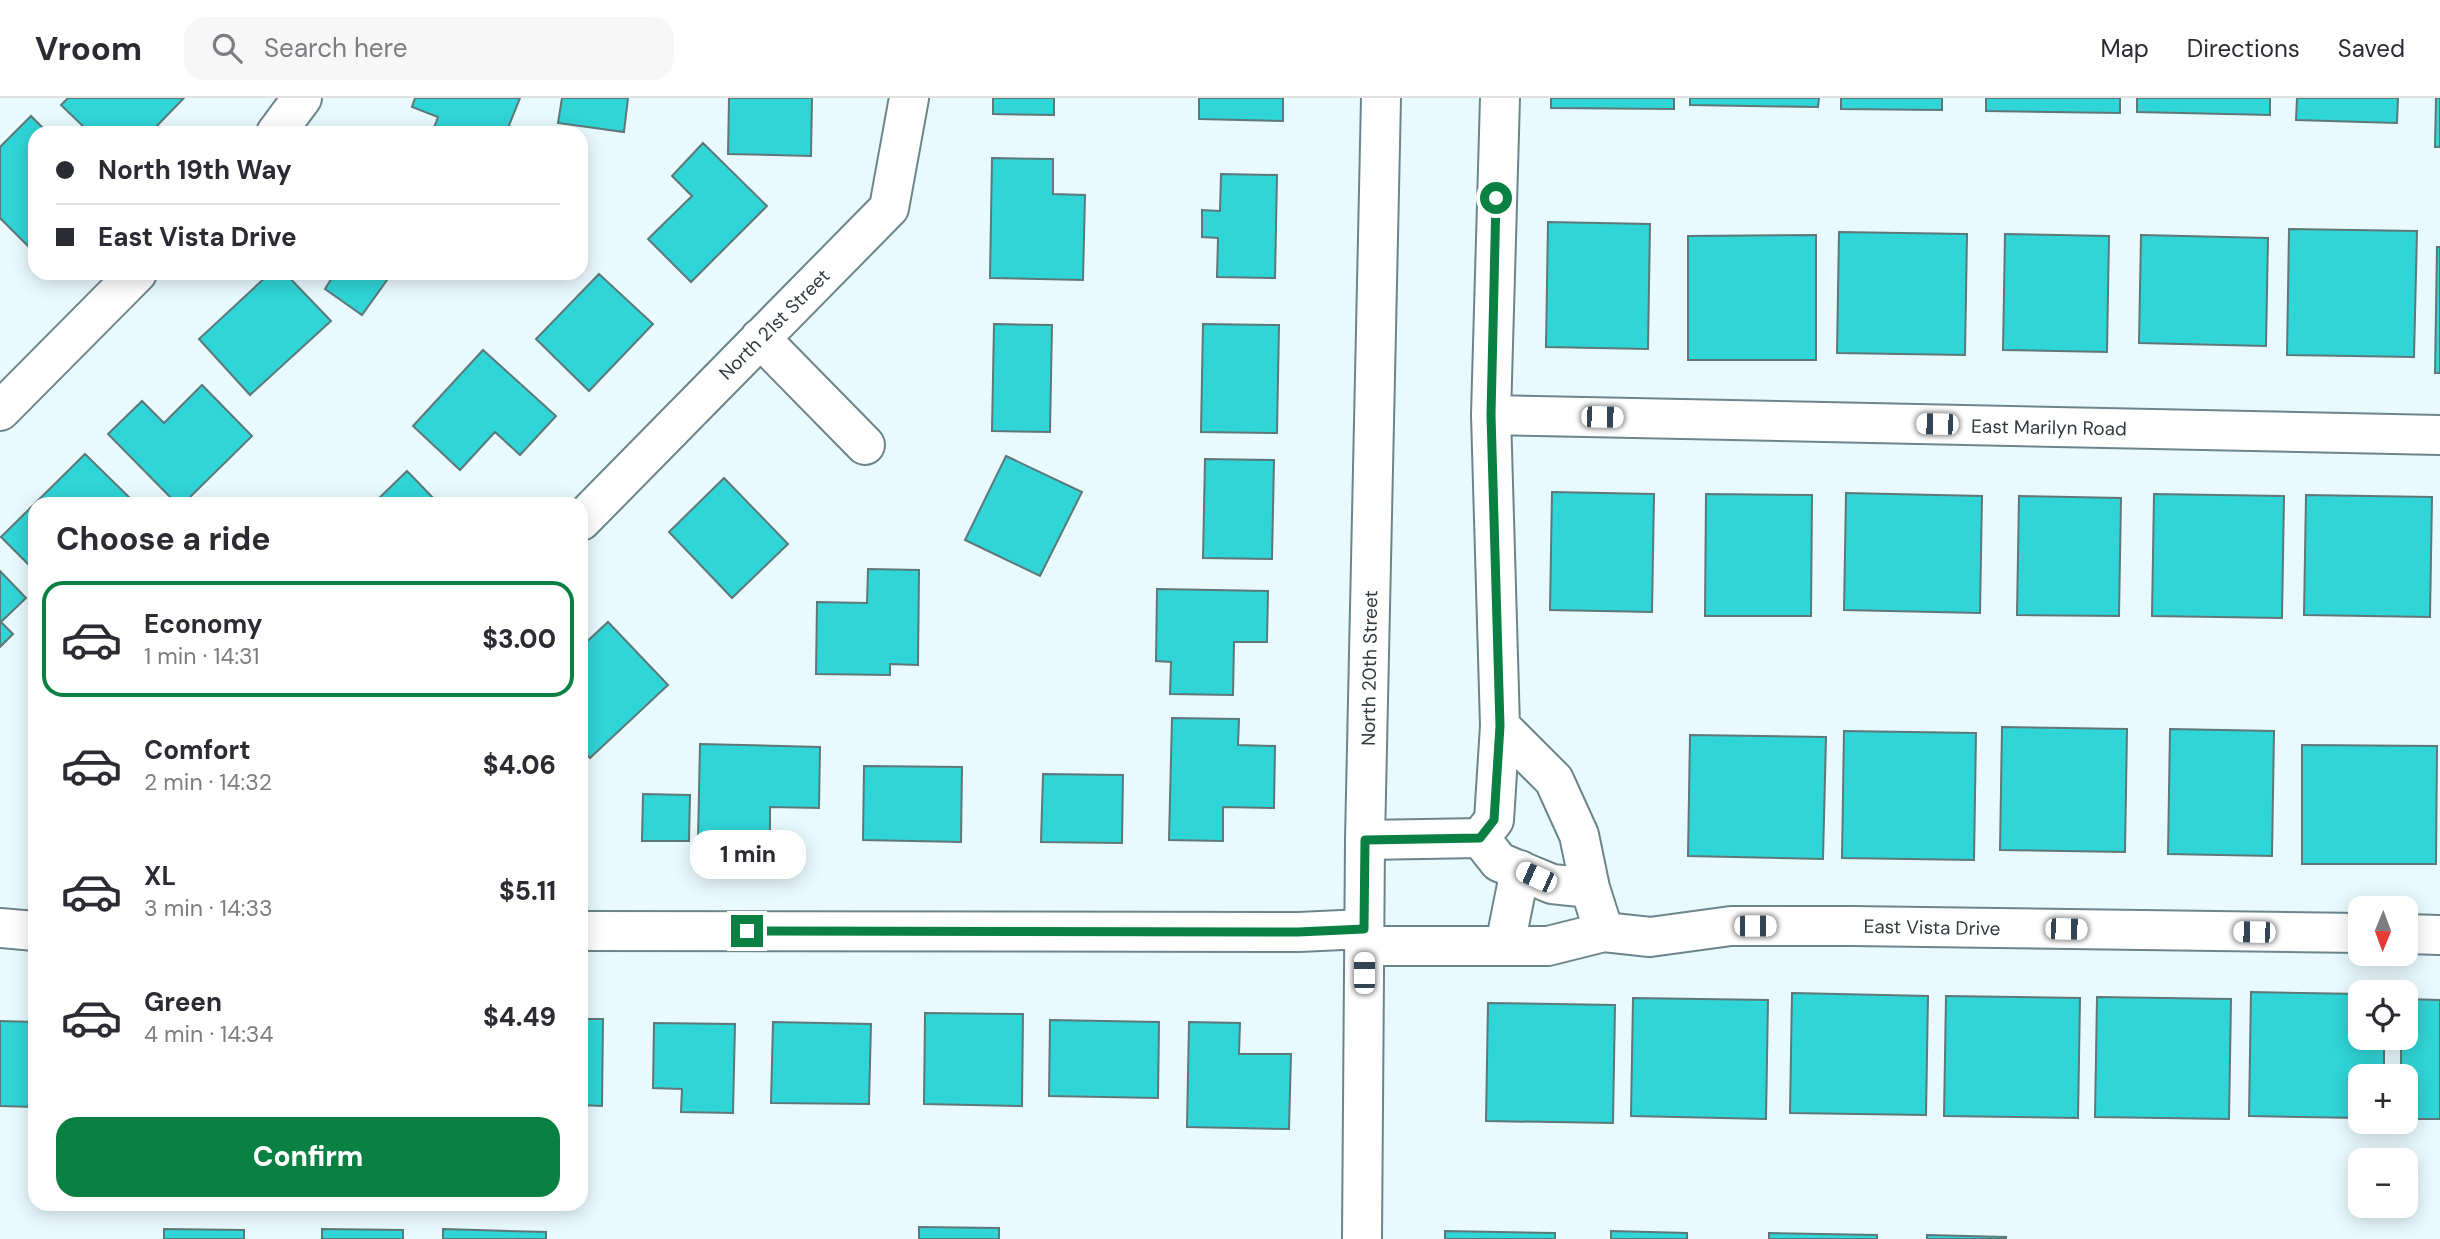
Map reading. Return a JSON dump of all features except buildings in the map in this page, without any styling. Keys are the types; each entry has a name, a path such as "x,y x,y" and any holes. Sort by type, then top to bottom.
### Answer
{"street":[{"path":"281,126 302,98"},
{"name":"North 21st Street","path":"588,514 889,208 909,98"},
{"name":"North 20th Street","path":"1362,1239 1365,840 1381,98"},
{"path":"1480,838 1494,820 1500,726 1491,415 1500,98"},
{"path":"0,411 130,280"},
{"path":"760,338 865,445"},
{"name":"East Marilyn Road","path":"1491,415 2440,435"},
{"path":"1500,726 1554,780 1579,835 1590,888 1604,932"},
{"path":"1365,840 1480,838"},
{"path":"1480,838 1499,862 1552,884 1590,888"},
{"path":"1505,945 1520,870"},
{"name":"East Vista Drive","path":"588,931 1298,932 1364,938 1548,946 1604,932 1650,937 1731,926 2348,933"},
{"path":"0,928 28,930"},
{"path":"2418,934 2440,934"}],"route":[{"path":"747,931 1298,932 1364,929 1365,840 1480,838 1494,820 1500,726 1491,415 1496,198"}]}
